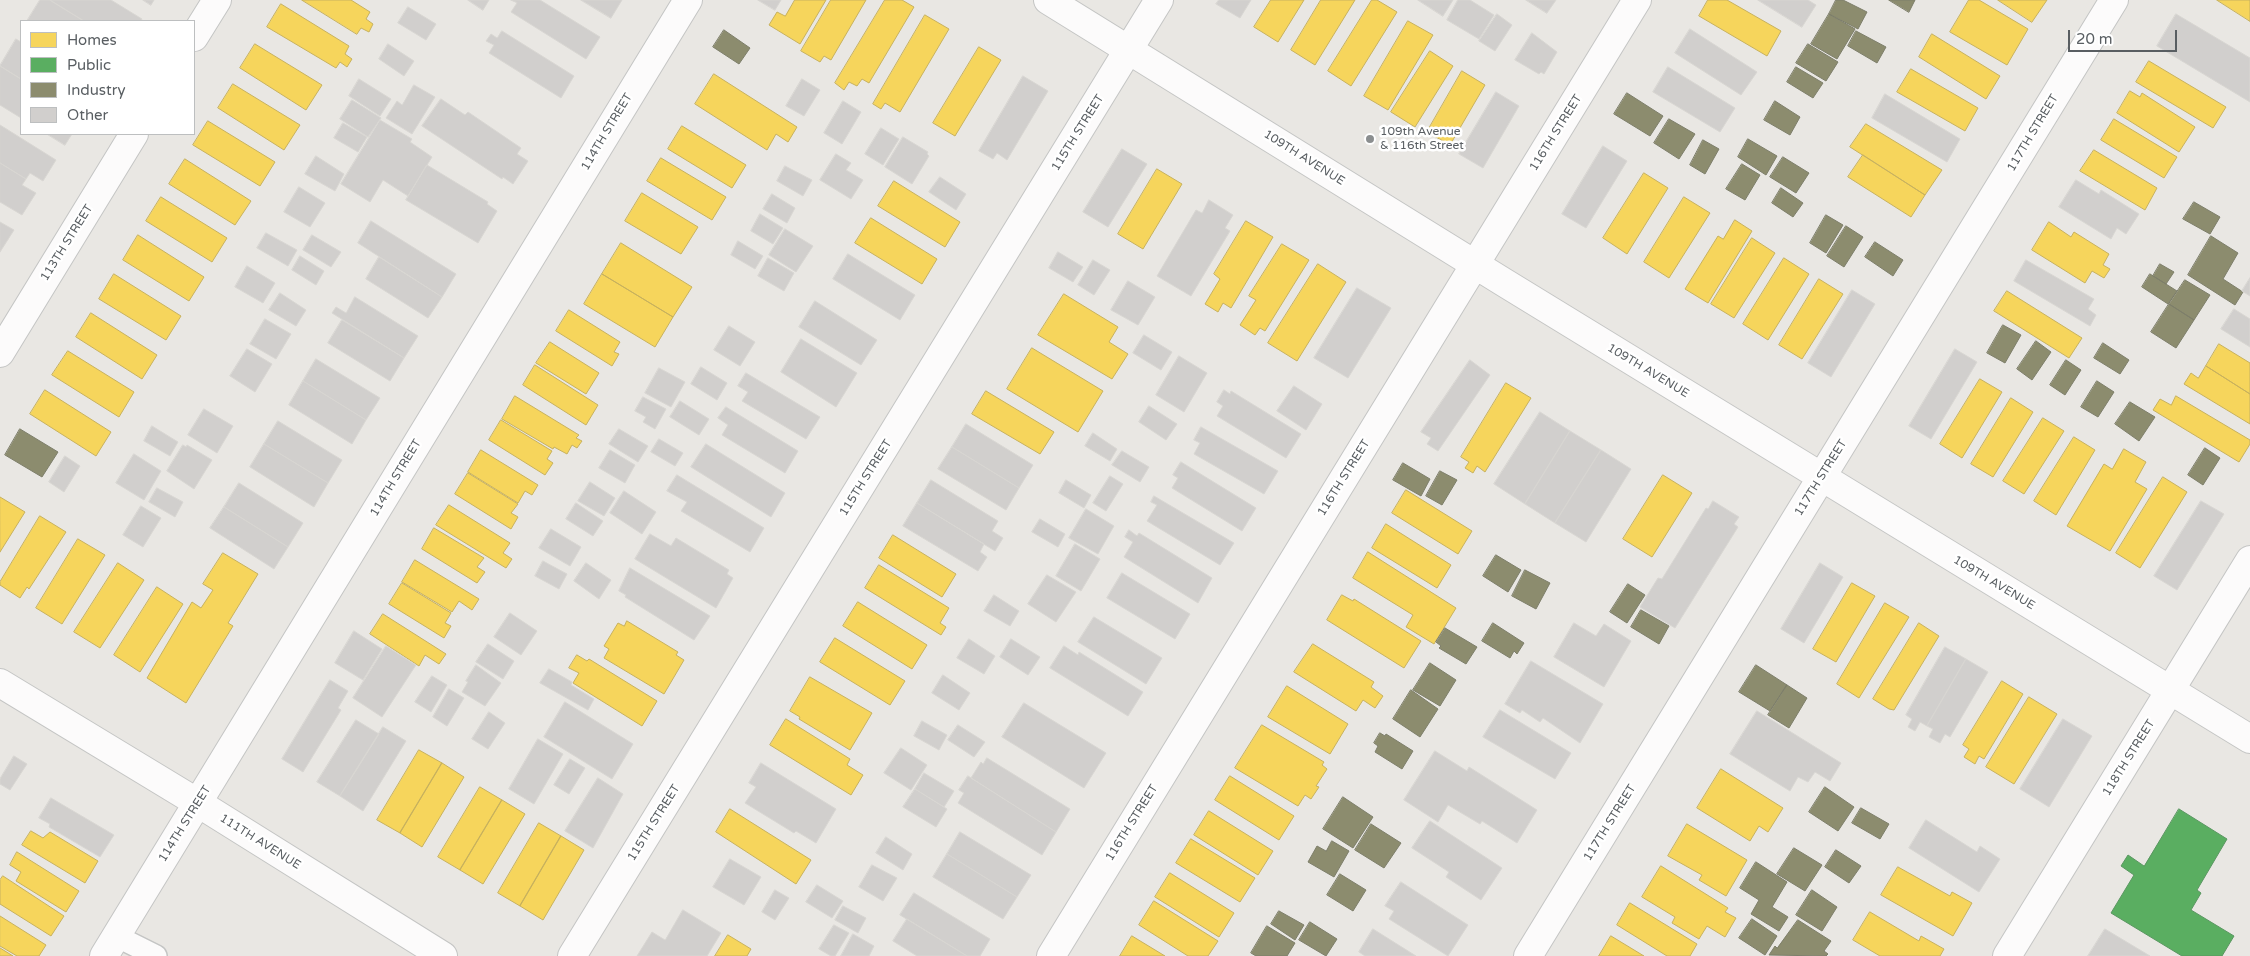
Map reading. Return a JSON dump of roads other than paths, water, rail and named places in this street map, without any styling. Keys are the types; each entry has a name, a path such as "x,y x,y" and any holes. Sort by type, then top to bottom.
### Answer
{"street":[{"path":"195,35 217,0"},
{"name":"114TH STREET","path":"110,946 688,0"},
{"name":"109TH AVENUE","path":"1048,0 1475,265 2250,739"},
{"name":"115TH STREET","path":"572,956 1159,0"},
{"name":"116TH STREET","path":"1051,956 1637,0"},
{"name":"117TH STREET","path":"1528,956 2114,0"},
{"name":"113TH STREET","path":"0,353 133,135"},
{"name":"118TH STREET","path":"2007,956 2250,560"},
{"name":"111TH AVENUE","path":"0,683 198,803 443,956"}],"lane":[{"path":"110,946 156,956"}],"place":[{"name":"109th Avenue & 116th Street","path":"1370,139"}]}
